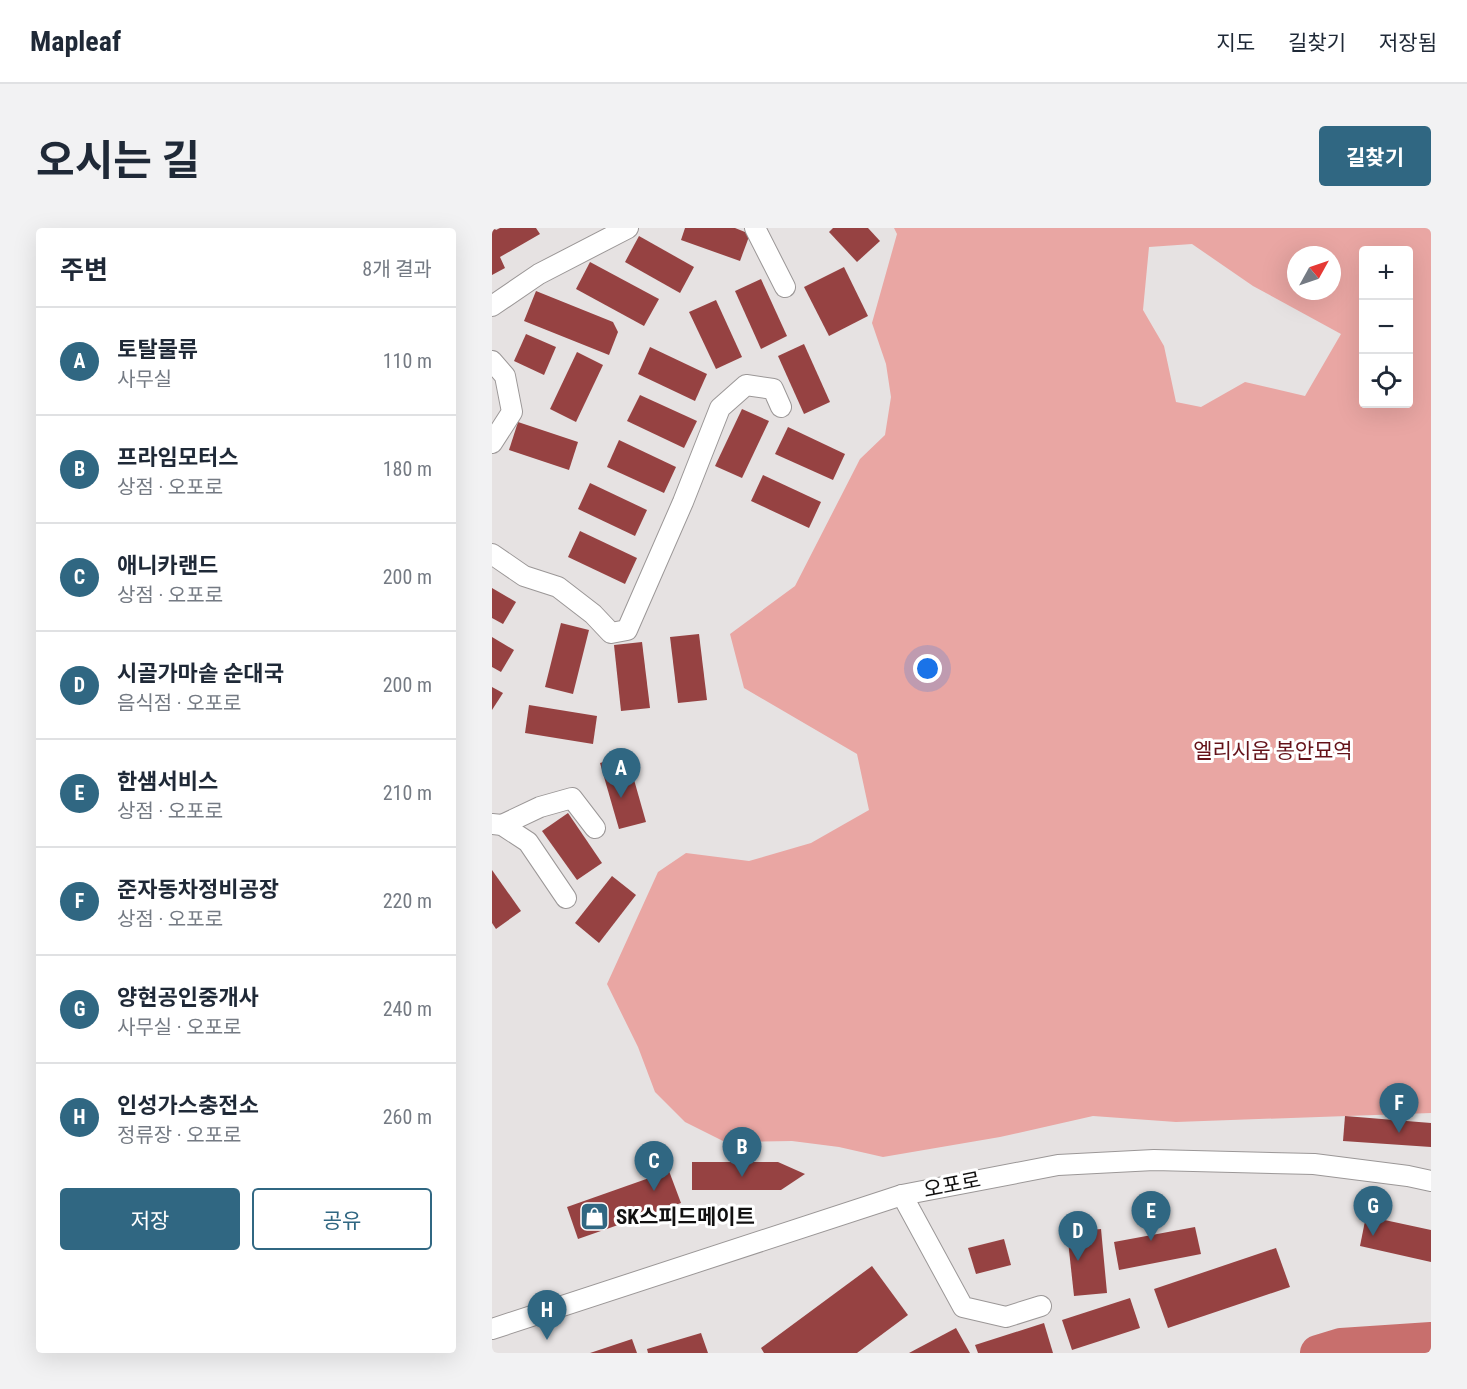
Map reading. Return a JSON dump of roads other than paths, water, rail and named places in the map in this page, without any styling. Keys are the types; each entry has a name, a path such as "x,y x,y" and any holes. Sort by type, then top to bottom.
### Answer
{"street":[{"path":"492,306 539,274 628,228"},
{"path":"755,228 785,286"},
{"path":"492,360 505,376 512,412 492,443"},
{"path":"492,554 524,576 558,587 593,614 611,633 627,630 683,502 720,408 746,385 773,389 782,406"},
{"path":"497,824 540,807 572,798 595,828"},
{"path":"497,824 528,842 566,898"},
{"name":"오포로","path":"492,1329 902,1195 1058,1165 1154,1160 1314,1164 1431,1181"},
{"path":"902,1195 963,1307 1006,1317 1041,1306"}],"waterway":[{"path":"1318,1353 1341,1346 1431,1340"}],"place":[{"name":"토탈물류","path":"621,798"},
{"name":"준자동차정비공장","path":"1399,1133"},
{"name":"프라임모터스","path":"742,1177"},
{"name":"애니카랜드","path":"654,1191"},
{"name":"SK스피드메이트","path":"595,1217"},
{"name":"양현공인중개사","path":"1373,1236"},
{"name":"한샘서비스","path":"1151,1241"},
{"name":"시골가마솥 순대국","path":"1078,1261"},
{"name":"인성가스충전소","path":"547,1340"}],"park label":[{"name":"엘리시움 봉안묘역","path":"1273,751"}]}
